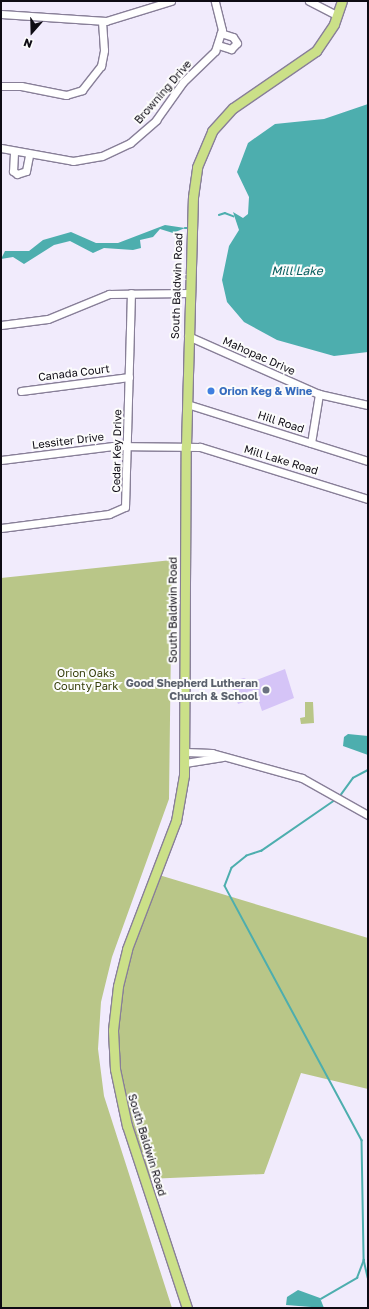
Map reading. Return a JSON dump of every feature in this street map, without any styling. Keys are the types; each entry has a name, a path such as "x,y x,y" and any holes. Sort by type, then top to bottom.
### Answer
{"main road":[{"name":"South Baldwin Road","path":"187,1308 121,1104 113,1030 118,986 127,949 176,821 185,764 186,446 189,293 193,197 205,141 233,108 312,55 324,42 342,1"}],"street":[{"path":"1,14 102,21 136,14 171,1"},
{"name":"Browning Drive","path":"1,148 14,153 29,156 72,162 102,156 130,143 156,120 183,82 218,45 221,33 215,1"},
{"path":"309,1 337,15"},
{"path":"1,86 20,86 66,95 82,90 101,66 104,50 102,21"},
{"path":"218,45 231,49 236,43 233,37 221,33"},
{"path":"14,153 13,171 17,174 26,171 29,156"},
{"path":"1,325 48,319 96,297 131,292 189,293"},
{"name":"Cedar Key Drive","path":"1,528 120,512 127,501 131,292"},
{"name":"Mahopac Drive","path":"188,336 320,394 368,405"},
{"name":"Canada Court","path":"21,391 129,377"},
{"path":"311,443 320,394"},
{"name":"Hill Road","path":"187,404 368,461"},
{"name":"Lessiter Drive","path":"1,460 128,446 186,446"},
{"name":"Mill Lake Road","path":"186,446 220,453 368,499"},
{"path":"185,752 223,757 302,778 368,815"},
{"path":"185,764 223,757"}],"green space":[{"name":"Orion Oaks County Park","path":"172,560 169,799 112,957 101,1002 98,1049 104,1096 172,1308 1,1308 1,578"},
{"path":"305,702 313,702 314,723 301,724 300,718 305,717"},
{"path":"159,875 368,938 368,1089 301,1073 264,1174 147,1179 115,1055 119,1003 130,956"}],"water":[{"name":"Mill Lake","path":"368,104 368,352 334,356 277,340 244,322 227,302 222,280 229,246 239,230 233,212 243,218 248,214 249,197 237,172 248,143 275,124 324,119"},
{"path":"165,225 185,228 173,233 160,229 153,237 140,240 141,248 133,250 104,248 93,253 70,241 54,245 24,264 13,257 1,259 5,251 29,251 43,240 71,232 96,243 118,243"},
{"path":"348,734 368,736 368,755 343,746 344,737"},
{"path":"298,1290 320,1298 324,1308 286,1305 287,1297"}],"building":[{"name":"Good Shepherd Lutheran Church & School","path":"285,669 294,698 262,711 255,690 247,692 250,700 238,704 230,682 244,678 254,681"}],"waterway":[{"path":"219,215 225,213 233,216"},
{"path":"340,796 353,778 368,770"},
{"path":"336,800 262,851 247,856 232,868 225,886 362,1140 364,1260 368,1278"},
{"path":"321,1299 357,1278 364,1260"}],"place":[{"name":"Orion Keg & Wine","path":"211,391"},
{"name":"Good Shepherd Lutheran Church & School","path":"266,690"}]}
